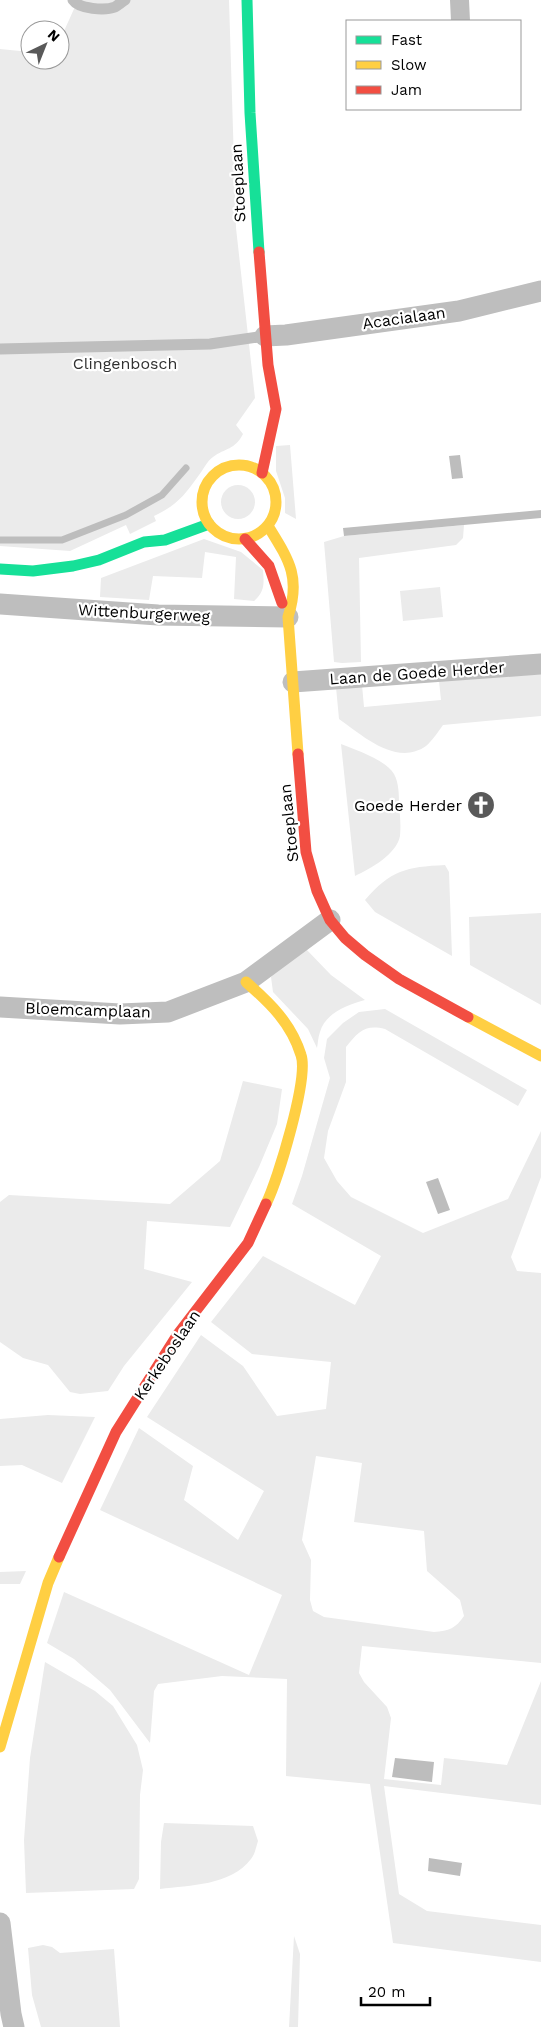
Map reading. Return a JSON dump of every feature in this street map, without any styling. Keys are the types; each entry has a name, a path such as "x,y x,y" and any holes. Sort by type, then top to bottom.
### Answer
{"street":[{"name":"Stoeplaan","path":"248,0 250,113 265,336 276,409 262,473"},
{"name":"Acacialaan","path":"265,336 286,335 459,311 541,291"},
{"name":"Stoeplaan","path":"262,400 268,365"},
{"path":"241,465 248,450"},
{"path":"232,465 249,466 262,473 274,489 276,498 273,517 268,526 262,532 246,539 225,537 209,524 198,507 205,487 216,473 232,465"},
{"path":"0,569 33,571 73,566 99,560 144,542 165,540 209,524"},
{"name":"Stoeplaan","path":"268,526 289,561 294,594 288,617 306,852 316,891 330,920 345,938 399,979 541,1056"},
{"path":"144,542 160,527"},
{"name":"Stoeplaan","path":"246,539 269,565 274,577 276,592 288,617"},
{"name":"Wittenburgerweg","path":"0,604 158,615 288,617"},
{"name":"Laan de Goede Herder","path":"293,682 541,664"},
{"name":"Bloemcamplaan","path":"0,1007 120,1014 168,1012 246,982 330,920"},
{"name":"Kerkeboslaan","path":"0,1747 48,1583 72,1525 116,1432 178,1334 248,1243 273,1189 285,1152 300,1085 302,1057 290,1028 271,1004 246,982"},
{"path":"0,1923 14,2027"}],"lane":[{"path":"73,0 76,3 94,8 114,8 125,0"},
{"path":"0,349 210,344 265,336"}],"green space":[{"name":"Clingenbosch","path":"78,0 229,0 236,228 255,398 236,425 243,434 237,443 211,459 180,499 169,508 154,516 156,521 130,534 126,525 70,551 0,546 0,49 20,51 20,70 70,70 69,20"},
{"path":"290,445 296,519 285,513 285,498 276,471 276,446"},
{"path":"238,485 250,490 255,502 250,514 238,519 226,514 221,502 226,490"},
{"path":"464,525 463,538 456,545 359,558 361,662 334,662 324,542 344,536"},
{"path":"204,539 241,552 263,570 262,591 258,598 254,601 234,599 236,557 205,552 202,578 153,576 149,600 100,597 101,578"},
{"path":"440,587 443,617 403,621 400,591"},
{"path":"541,674 541,716 443,725 426,746 415,752 391,751 369,740 339,719 336,687 362,685 364,707 441,700 439,681"},
{"path":"341,744 384,764 394,774 398,789 400,836 398,843 382,860 355,876"},
{"path":"445,865 449,872 452,956 375,912 365,900 383,882 400,872 420,867"},
{"path":"541,913 541,1005 470,965 469,917"},
{"path":"305,948 331,975 365,1000 338,1010 327,1020 320,1032 317,1048 308,1029 273,992 271,977 278,966"},
{"path":"385,1009 527,1090 518,1106 385,1029 372,1028 362,1030 346,1047 346,1082 328,1131 324,1158 337,1181 351,1197 423,1233 508,1199 541,1131 541,1177 511,1257 517,1271 541,1273 541,1663 362,1646 359,1673 364,1682 387,1707 391,1718 384,1779 441,1785 444,1758 507,1765 541,1681 541,1805 384,1786 399,1894 427,1911 541,1925 541,1962 393,1943 370,1784 286,1776 287,1679 222,1676 158,1684 154,1691 150,1743 110,1690 74,1659 47,1643 64,1592 249,1675 282,1595 100,1510 139,1428 193,1466 184,1500 238,1540 264,1491 147,1417 201,1335 243,1366 277,1416 326,1409 331,1362 252,1354 211,1322 263,1256 355,1305 381,1256 292,1204 330,1078 324,1058 327,1039 343,1023 359,1012","holes":["316,1456 362,1463 354,1522 424,1531 427,1571 460,1600 464,1616 452,1628 434,1632 324,1617 313,1611 310,1600 311,1560 302,1540"]},
{"path":"243,1081 282,1089 277,1124 259,1167 230,1227 147,1221 144,1269 192,1282 124,1366 108,1391 80,1394 70,1392 48,1365 23,1358 0,1342 0,1202 9,1195 170,1204 220,1161"},
{"path":"48,1415 95,1417 62,1483 22,1465 0,1466 0,1419"},
{"path":"26,1571 20,1584 0,1584 0,1572"},
{"path":"45,1662 95,1691 113,1706 137,1745 143,1770 140,1795 139,1879 134,1889 26,1893 24,1840 30,1758"},
{"path":"164,1823 253,1826 258,1841 251,1859 232,1875 209,1883 160,1889 161,1842"},
{"path":"294,1936 300,1954 298,2027 289,2027"},
{"path":"43,1945 52,1947 60,1953 114,1949 120,2027 41,2027 32,1995 28,1948"}],"shaded area":[{"path":"450,0 469,0 470,20 451,20"},
{"path":"460,455 463,478 452,479 449,456"},
{"path":"541,510 541,518 344,536 343,528"},
{"path":"438,1178 450,1210 438,1214 426,1182"},
{"path":"395,1758 434,1762 432,1782 392,1777"},
{"path":"429,1858 462,1863 460,1876 428,1871"}],"waterway":[{"path":"0,540 62,540 126,515 162,495 186,468"}],"traffic: fast":[{"path":"247,0 250,113 259,252"},
{"path":"0,569 33,571 73,566 99,560 144,542 165,540 209,524"}],"traffic: slow":[{"path":"239,465 260,471 270,481 276,502 270,523 260,533 239,539 218,533 208,523 202,502 208,481 218,471 239,465"},
{"path":"268,526 287,559 293,580 292,603 288,617 298,754"},
{"path":"246,982 286,1023 301,1055 301,1084 297,1106 278,1173 266,1204"},
{"path":"468,1017 541,1056"},
{"path":"0,1747 48,1583 59,1557"}],"traffic: jam":[{"path":"259,252 268,365 276,409 262,473"},
{"path":"245,539 269,566 282,603"},
{"path":"298,754 306,852 317,891 330,920 345,938 399,979 468,1017"},
{"path":"59,1557 116,1432 178,1334 248,1243 266,1204"}],"place":[{"name":"Goede Herder","path":"481,805"}]}
